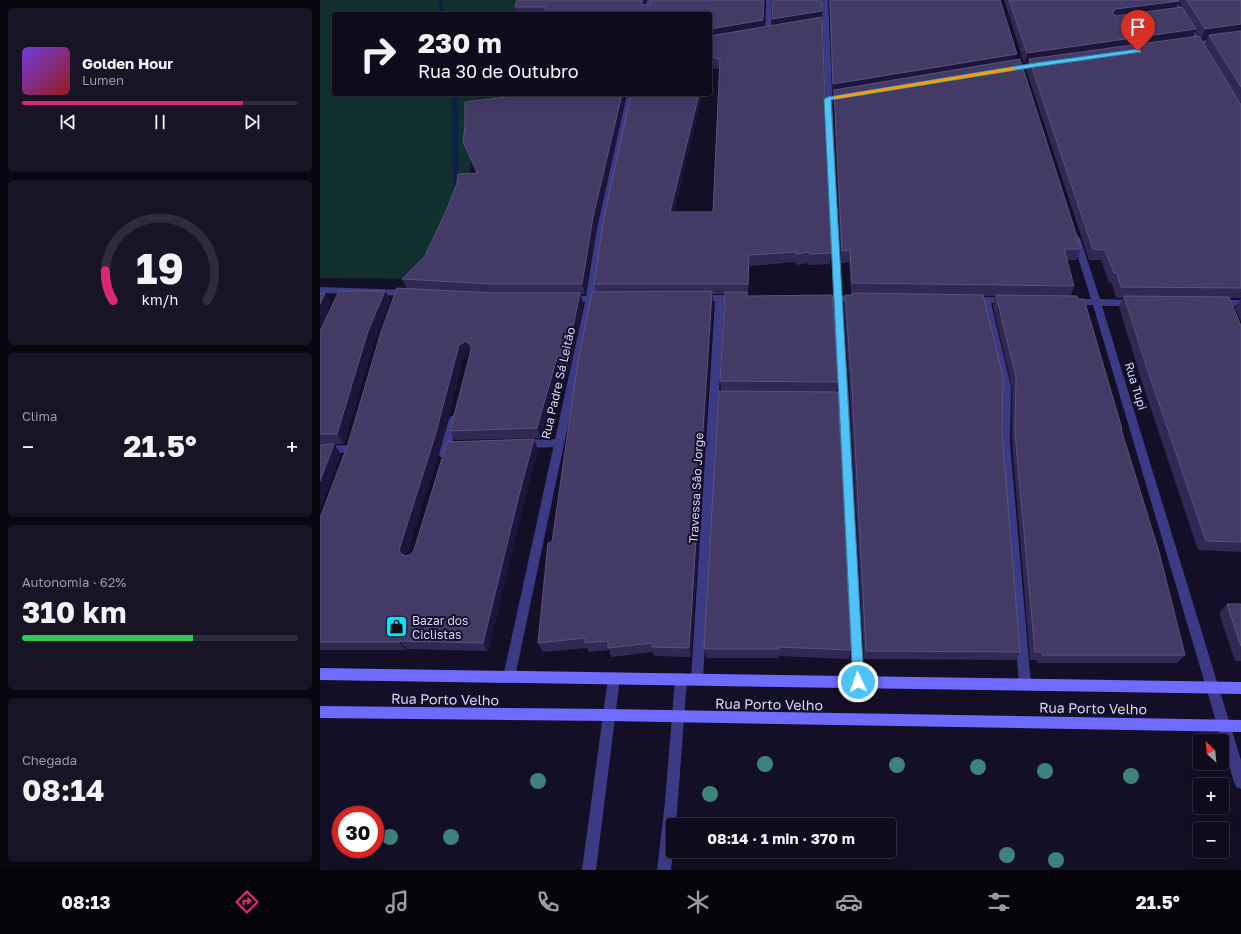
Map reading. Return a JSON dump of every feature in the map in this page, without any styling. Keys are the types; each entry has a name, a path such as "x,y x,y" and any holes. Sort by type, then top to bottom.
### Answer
{"main road":[{"name":"Rua Porto Velho","path":"321,677 614,678 1241,688"},
{"name":"Rua Porto Velho","path":"320,712 609,715 1241,726"}],"street":[{"path":"647,12 650,0"},
{"path":"768,34 769,0"},
{"path":"825,0 823,25 831,98 840,398 858,682"},
{"path":"1173,0 1207,57"},
{"path":"1174,15 1182,14"},
{"path":"761,35 775,33"},
{"path":"1184,45 1241,37"},
{"name":"Rua Padre Sá Leitão","path":"509,677 557,443 590,299 601,228 630,96"},
{"name":"Rua Tupi","path":"1072,227 1097,303 1241,782"},
{"path":"320,290 342,294 398,296 414,294"},
{"path":"689,298 743,298"},
{"name":"Travessa São Jorge","path":"697,679 718,397 720,298"},
{"path":"814,298 868,299"},
{"path":"560,299 612,299"},
{"path":"963,300 1018,301"},
{"path":"986,300 1006,387 1005,443 1025,684"},
{"path":"1066,302 1143,303"},
{"path":"1212,303 1228,307 1241,303"},
{"path":"442,461 451,446 456,409"},
{"path":"510,444 557,443"},
{"path":"320,450 350,446 345,460"},
{"path":"589,870 614,678"},
{"path":"664,870 672,802 681,679"}],"green space":[{"path":"320,0 541,0 530,12 332,12 332,96 506,96 480,112 462,215 426,279 320,278"}],"building":[{"path":"517,0 642,0 642,5 650,5 651,0 764,0 763,20 712,29 712,12 545,12 546,7 515,7"},
{"path":"773,0 821,0 822,11 772,19"},
{"path":"830,0 1000,0 1017,54 833,84"},
{"path":"1009,0 1178,0 1179,1 1116,9 1112,13 1116,16 1182,7 1196,29 1027,53"},
{"path":"1187,0 1241,0 1241,24 1205,29"},
{"path":"822,17 831,253 810,254 809,252 796,254 796,252 749,255 748,284 594,284 604,217 631,96 699,96 670,212 713,212 720,59 712,57 712,36"},
{"path":"1241,31 1241,87 1209,35"},
{"path":"1199,36 1241,105 1241,288 1121,287 1117,273 1114,273 1105,250 1093,249 1029,59"},
{"path":"1020,59 1081,249 1064,249 1074,286 852,283 850,250 842,251 834,90"},
{"path":"622,96 593,217 582,284 493,284 402,279 425,256 447,209 457,183 458,174 478,173 463,142 465,102 507,97"},
{"path":"397,288 493,293 580,293 566,360 557,358 537,428 450,431 472,346 466,341 459,345 435,436 399,550 401,554 406,556 411,554 414,550 447,442 534,439 483,643 400,641 320,642 320,518 348,444 381,332"},
{"path":"339,291 385,291 368,331 337,434 320,434 320,331"},
{"path":"712,291 689,648 652,647 652,643 608,648 608,641 585,643 585,638 538,643 548,543 552,542 578,361 592,292"},
{"path":"725,292 747,292 747,296 832,295 838,382 720,381"},
{"path":"320,293 325,293 320,304"},
{"path":"853,293 983,295 1003,377 1002,433 1020,652 866,651 852,388 845,295 853,295"},
{"path":"996,295 1077,296 1078,299 1084,299 1121,429 1159,552 1185,655 1042,655 1042,652 1035,652 1015,433 1016,377"},
{"path":"1124,296 1229,297 1241,326 1241,542 1206,541"},
{"path":"719,391 838,392 851,650 778,647 779,649 704,648"},
{"path":"334,444 320,481 320,445"},
{"path":"1227,604 1241,604 1241,646"}],"waterway":[{"path":"440,0 443,12"},
{"path":"455,96 456,195"},
{"path":"546,376 560,382"}],"slow traffic":[{"path":"836,97 1013,69"}],"place":[{"name":"Bazar dos Ciclistas","path":"396,627"}],"route":[{"path":"858,682 844,398 837,299 828,99 1021,67 1138,51"}]}
